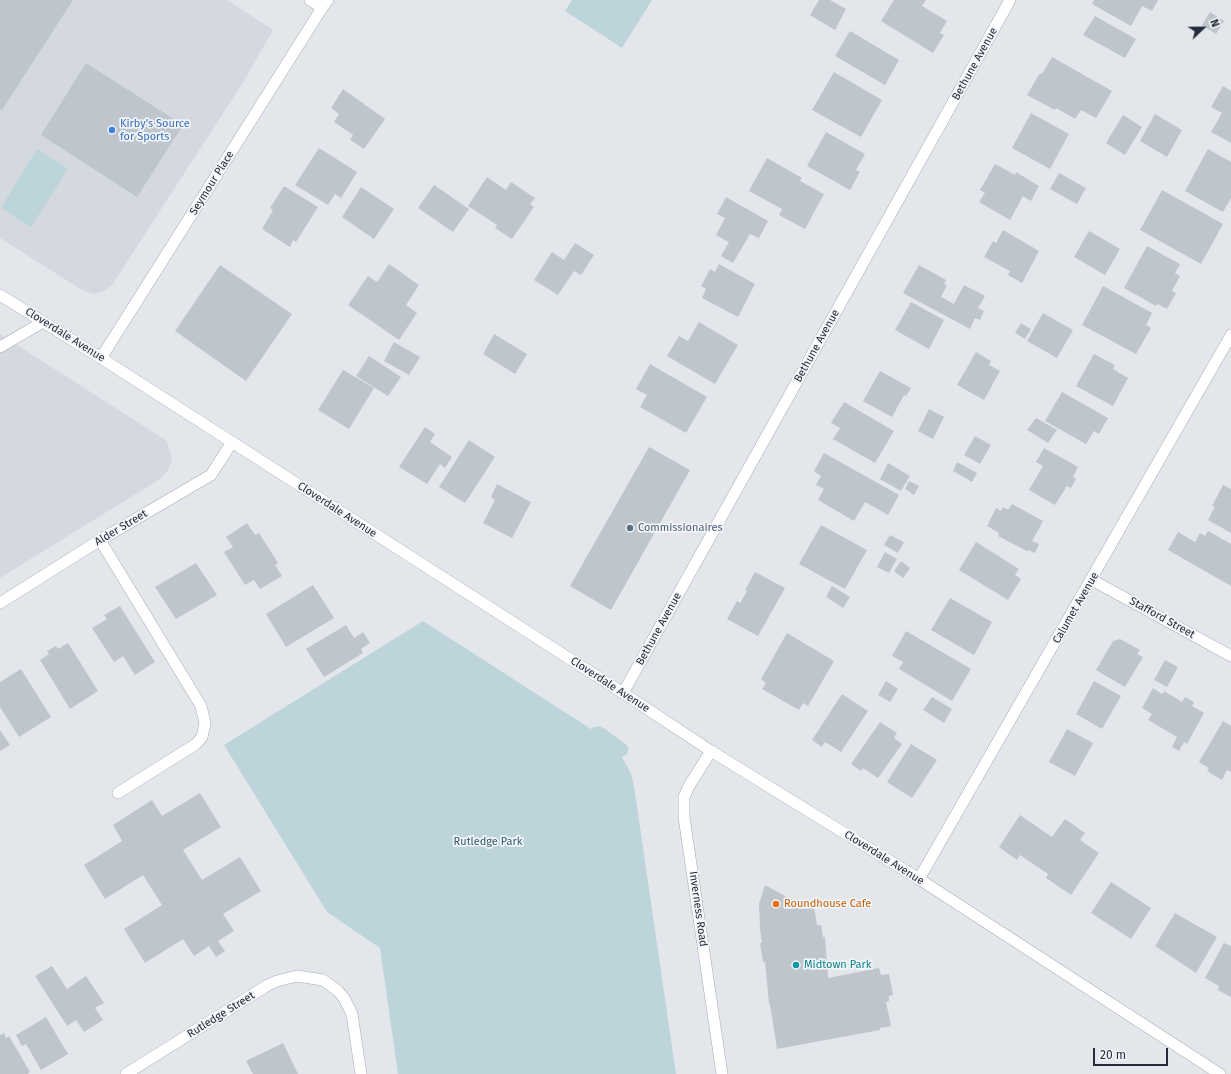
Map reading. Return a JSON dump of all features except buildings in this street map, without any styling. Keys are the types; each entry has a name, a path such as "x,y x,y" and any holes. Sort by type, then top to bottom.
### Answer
{"street":[{"path":"310,0 325,4"},
{"name":"Bethune Avenue","path":"623,693 1010,0"},
{"name":"Seymour Place","path":"101,358 325,4"},
{"name":"Cloverdale Avenue","path":"0,295 232,442 711,751 919,879 1220,1074"},
{"path":"0,346 43,322"},
{"name":"Calumet Avenue","path":"919,879 1092,580 1231,335"},
{"name":"Alder Street","path":"0,603 100,540 211,475 232,442"},
{"path":"100,540 201,706 205,723 202,737 196,744 118,793"},
{"name":"Stafford Street","path":"1092,580 1231,656"},
{"name":"Inverness Road","path":"711,751 684,798 684,817 722,1074"},
{"name":"Rutledge Street","path":"126,1074 277,981 297,976 323,980 338,991 351,1010 361,1074"}],"shaded area":[{"name":"Kirby's Source for Sports","path":"0,0 227,0 273,30 242,84 112,285 104,291 93,294 82,290 0,238"},
{"path":"0,334 167,441 172,459 168,470 160,479 0,578"}],"green space":[{"path":"572,0 652,0 622,48 565,11"},
{"path":"37,149 68,169 31,227 1,208"},
{"name":"Rutledge Park","path":"423,621 591,729 599,726 628,746 628,753 622,757 631,774 634,786 676,1074 398,1074 380,948 327,912 224,745"}],"place":[{"name":"Kirby's Source for Sports","path":"112,130"},
{"name":"Commissionaires","path":"630,528"},
{"name":"Roundhouse Cafe","path":"776,904"},
{"name":"Midtown Park","path":"796,965"}]}
